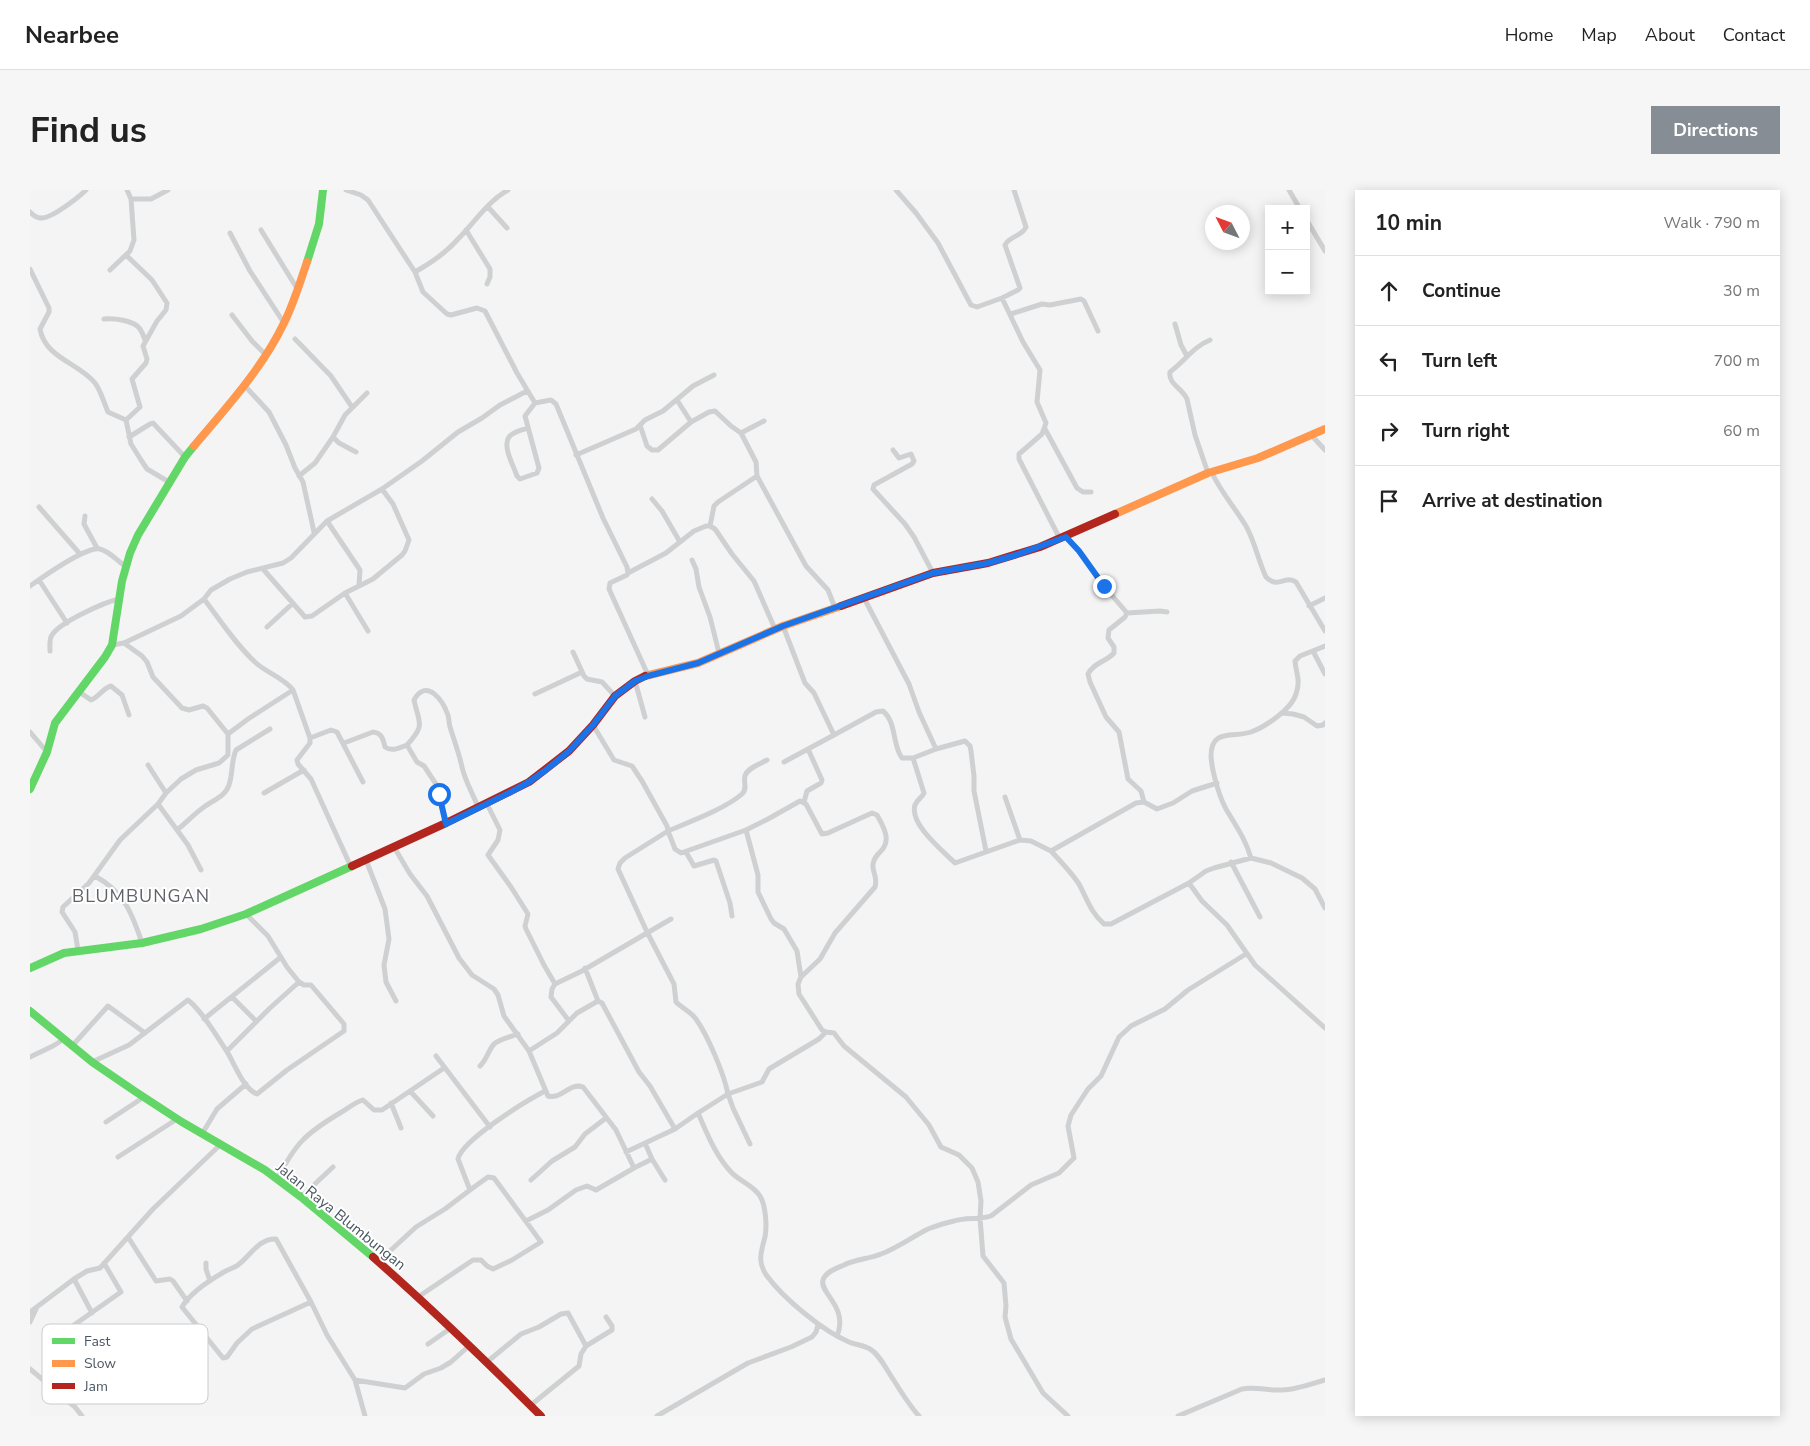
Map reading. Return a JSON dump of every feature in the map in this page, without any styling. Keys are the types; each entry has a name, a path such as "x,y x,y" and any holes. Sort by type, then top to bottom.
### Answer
{"street":[{"path":"30,212 39,218 45,218 65,207 86,190"},
{"path":"110,270 130,251 134,240 131,199 127,190"},
{"path":"131,199 151,200 168,190"},
{"path":"30,789 47,752 55,724 105,657 112,644 126,567 138,535 185,457 244,385 284,323 298,290 319,224 323,190"},
{"path":"346,190 361,195 368,200 415,272 423,292 447,314 451,315 477,308 485,311 535,403"},
{"path":"415,272 437,259 493,200 508,190"},
{"path":"896,190 938,243 971,305 978,307 1002,298 1020,288 1005,245 1006,241 1024,231 1026,227 1014,190"},
{"path":"1289,190 1298,205"},
{"path":"488,207 507,228"},
{"path":"1310,226 1325,251"},
{"path":"261,230 298,290"},
{"path":"466,230 490,269 490,277 487,284"},
{"path":"230,233 250,271 284,323"},
{"path":"126,256 152,280 167,303 166,310 145,340 143,349 146,354 146,363 132,379 140,406 126,420"},
{"path":"30,269 49,308 49,312 40,329 45,343 52,351 86,375 95,384 108,412 126,420"},
{"path":"30,284 36,281"},
{"path":"1002,298 1023,342 1040,370 1040,380 1036,392 1037,402 1046,422 1042,434 1019,454 1019,459 1063,538 1079,551 1104,586 1127,613"},
{"path":"1011,314 1042,304 1050,305 1081,299 1084,301 1098,331"},
{"path":"232,316 252,342 265,354"},
{"path":"104,319 112,318 136,325 140,328 145,340"},
{"path":"1175,324 1181,345 1187,356"},
{"path":"294,340 331,376 352,407"},
{"path":"1210,340 1201,344 1187,356 1182,363 1170,372 1169,377 1171,382 1185,393 1195,435 1210,473 1245,524 1266,576 1271,582 1275,583 1292,579 1296,582 1325,631"},
{"path":"576,455 630,432 650,417 663,411 693,386 714,375"},
{"path":"244,385 269,412 286,445 303,482 314,532"},
{"path":"112,644 124,643 181,616 204,599 211,590 230,579 247,572 283,563 291,558 326,521 382,489 422,461 458,432 500,405 527,391"},
{"path":"299,476 315,463 333,437 344,415 367,393"},
{"path":"528,428 516,432 509,437 507,444 517,476 520,479 537,473 539,468 525,416 535,403 551,400 554,402 628,573"},
{"path":"677,400 691,422"},
{"path":"640,425 647,446 652,450 658,450 691,422 709,412 715,411 730,426 741,433 756,462 757,476 806,566 828,590 835,608"},
{"path":"126,420 131,444 147,469 169,482"},
{"path":"741,433 764,421"},
{"path":"129,437 153,423 185,457"},
{"path":"1045,428 1077,488 1083,492 1091,492"},
{"path":"30,968 64,953 142,943 187,933 246,914 446,824 529,782 569,751 593,725 615,696 635,681 698,663 775,629 933,573 988,563 1063,538 1210,473 1258,458 1325,429"},
{"path":"1312,436 1325,450"},
{"path":"333,437 339,443 356,452"},
{"path":"893,450 900,458 911,454 914,461 912,464 874,485 873,488 905,524 933,573"},
{"path":"710,526 714,506 757,476"},
{"path":"263,569 305,617 372,579 391,565 405,551 409,540 393,504 382,489"},
{"path":"652,499 662,511 680,542"},
{"path":"39,507 80,554"},
{"path":"85,516 84,524 97,548 107,552 126,567"},
{"path":"326,521 360,570 359,585"},
{"path":"648,676 609,589 610,583 666,554 694,531 706,526 715,529 754,581 775,629"},
{"path":"30,586 80,554 97,548"},
{"path":"692,560 719,653"},
{"path":"39,580 66,623"},
{"path":"345,593 368,631"},
{"path":"50,651 51,635 66,623 100,604 120,598"},
{"path":"864,598 909,684 936,750"},
{"path":"1309,606 1325,598"},
{"path":"204,599 250,658 264,670 288,684 293,690 310,738 310,743 298,760 298,764 311,779 351,867"},
{"path":"267,627 292,604"},
{"path":"1127,613 1160,610 1166,612"},
{"path":"1127,613 1125,617 1109,630 1108,638 1114,647 1114,653 1094,666 1088,674 1106,717 1119,732 1128,779 1141,791 1144,802"},
{"path":"783,626 805,683 814,693 834,735"},
{"path":"78,950 75,932 62,910 95,876 120,840 158,804 166,793 181,779 196,770 219,763 229,752 228,734 205,706 189,710 179,705 153,676 142,656 124,643"},
{"path":"1251,858 1242,833 1226,809 1217,783 1211,755 1212,747 1224,735 1250,732 1282,713 1293,702 1296,695 1299,681 1296,661 1300,656 1325,646"},
{"path":"1313,651 1325,674"},
{"path":"573,652 587,679 602,682 615,696"},
{"path":"535,694 582,672"},
{"path":"635,681 645,717"},
{"path":"78,691 91,700 111,686 126,701 129,716"},
{"path":"228,734 293,690"},
{"path":"344,743 373,732 380,734 388,750 394,750 407,745 414,737 420,724 414,700 418,694 426,690 431,691 448,716 462,768 478,807"},
{"path":"784,762 876,712 883,711 894,732 902,758 913,758 965,741 970,746 974,791 986,850"},
{"path":"1282,713 1304,717 1317,726 1325,723"},
{"path":"593,725 614,760 632,766 665,822 677,852 686,852 746,830 800,801 804,802"},
{"path":"177,830 226,791 236,750 270,729"},
{"path":"310,738 335,730 340,735 363,782"},
{"path":"30,732 47,752"},
{"path":"407,745 417,762 427,770 436,784 446,824"},
{"path":"808,749 822,780 821,783 807,791 804,802 822,834 874,813 886,832 887,840 873,864 877,880 875,886 835,934 820,959 801,977 798,984 799,994 819,1026 826,1032 834,1033 844,1046 897,1089 929,1125 941,1147 959,1155 972,1168 978,1182 981,1201 980,1218 983,1256 1004,1283 1005,1317 1011,1339 1043,1393 1068,1416"},
{"path":"913,758 924,793 917,800 914,808 918,821 924,831 955,863 986,850 1020,840 1031,841 1051,851 1071,873 1091,910 1104,924 1111,924 1189,883 1206,871 1231,862 1251,858 1271,863 1302,878 1314,889 1325,908"},
{"path":"750,1144 733,1108 727,1084 703,1030 692,1014 676,1002 674,984 618,869 620,863 631,852 668,831 734,800 746,789 744,779 748,770 766,760"},
{"path":"148,765 166,793"},
{"path":"264,792 304,770"},
{"path":"1051,851 1136,803 1144,802 1157,809 1173,803 1192,791 1217,783"},
{"path":"1005,797 1020,840"},
{"path":"158,804 191,851 201,870"},
{"path":"487,804 500,830 498,840 488,856 528,914 526,929 555,984"},
{"path":"746,830 758,875 758,892 774,923 784,929 797,951 801,977"},
{"path":"394,847 410,874 427,896 459,958 472,975 494,989 498,995 507,1022 518,1034 529,1051 545,1091 551,1098 580,1086 583,1087 616,1130 634,1168"},
{"path":"686,852 694,866 716,861 730,903 732,916"},
{"path":"366,860 385,909 389,939 384,965 386,982 396,1000"},
{"path":"1231,862 1260,917"},
{"path":"95,876 114,889 127,906 132,914 142,943"},
{"path":"1189,883 1202,901 1227,925 1255,965 1325,1028"},
{"path":"92,1062 129,1045 187,1000 198,1010 227,1051 246,1084 254,1094 257,1094 345,1029 344,1024 314,987 311,985 304,986 299,982 268,936 246,914"},
{"path":"569,1021 551,997 555,984 671,919"},
{"path":"837,1336 841,1326 836,1304 826,1291 822,1281 830,1272 851,1262 882,1254 930,1229 956,1220 991,1216 1031,1185 1059,1173 1074,1158 1068,1126 1071,1115 1088,1089 1101,1076 1107,1065 1110,1053 1124,1031 1165,1010 1188,990 1246,954"},
{"path":"204,1019 281,957"},
{"path":"585,968 598,1001 602,1003 639,1072 650,1086 675,1128"},
{"path":"227,1051 299,982"},
{"path":"232,997 256,1022"},
{"path":"529,1051 557,1033 577,1013 598,1001"},
{"path":"72,1046 108,1006 145,1032"},
{"name":"Jalan Raya Blumbungan","path":"30,1011 92,1062 178,1119 278,1180 301,1197 418,1297 470,1345 541,1416"},
{"path":"626,1152 675,1128 728,1094 762,1082 769,1069 819,1039 826,1032"},
{"path":"480,1066 486,1060 494,1045 500,1040 518,1034"},
{"path":"30,1057 64,1039"},
{"path":"436,1056 490,1127"},
{"path":"278,1180 291,1154 308,1134 318,1126 363,1100 374,1110 382,1110 391,1102 444,1068"},
{"path":"202,1134 217,1109 246,1084"},
{"path":"410,1090 434,1116"},
{"path":"470,1190 460,1167 459,1155 475,1138 512,1111 545,1091"},
{"path":"106,1122 144,1097"},
{"path":"391,1102 402,1128"},
{"path":"698,1113 714,1148 728,1170 760,1196 766,1226 759,1254 762,1269 776,1287 818,1325 850,1343 870,1348 877,1354 902,1394 919,1416"},
{"path":"531,1180 552,1161 575,1147 585,1134 606,1118"},
{"path":"118,1157 178,1119"},
{"path":"31,1312 74,1279 87,1271 100,1268 153,1209 220,1144"},
{"path":"644,1144 665,1180"},
{"path":"526,1221 548,1210 584,1186 596,1190 652,1159"},
{"path":"301,1197 333,1167"},
{"path":"378,1262 416,1227 492,1176 541,1241 539,1244 493,1268 487,1266 481,1260 473,1260 418,1297"},
{"path":"128,1238 156,1281 170,1279 187,1301"},
{"path":"195,1324 182,1309 187,1301 224,1271 237,1266 264,1241 274,1238 279,1242 327,1335 355,1380 365,1416"},
{"path":"76,1324 121,1292 104,1263"},
{"path":"206,1263 210,1281"},
{"path":"74,1279 92,1313"},
{"path":"208,1339 223,1358 227,1357 237,1343 252,1328 311,1302"},
{"path":"30,1322 37,1308"},
{"path":"487,1362 521,1334 539,1328 561,1314 568,1313 586,1346"},
{"path":"531,1405 577,1369 581,1354 586,1346 610,1333 612,1326 606,1317"},
{"path":"657,1416 748,1363 812,1337 818,1325"},
{"path":"428,1344 451,1328"},
{"path":"355,1380 405,1388 424,1374 451,1362 470,1345"},
{"path":"30,1369 42,1379"},
{"path":"1178,1416 1250,1387 1279,1391 1325,1380"}],"traffic: fast":[{"path":"307,262 319,224 323,190"},
{"path":"30,789 47,752 55,723 112,645 122,581 130,553 138,535 185,457 194,446"},
{"path":"30,968 64,953 142,943 201,929 246,914 352,866"},
{"path":"30,1011 92,1062 136,1092 182,1122 265,1170 301,1197 373,1257"}],"traffic: slow":[{"path":"194,446 243,388 275,340 288,315 307,262"},
{"path":"1115,514 1208,473 1258,458 1325,429"},
{"path":"645,676 698,663 783,626 841,606"}],"traffic: jam":[{"path":"841,606 933,573 988,563 1040,547 1115,514"},
{"path":"352,866 529,782 569,751 593,725 615,696 645,676"},
{"path":"373,1257 458,1335 541,1416"}],"district":[{"name":"BLUMBUNGAN","path":"141,896"}],"route":[{"path":"439,794 446,824 509,793 546,770 569,751 593,725 615,696 635,681 698,663 783,626 933,573 988,563 1066,537 1073,543 1104,586"}]}
